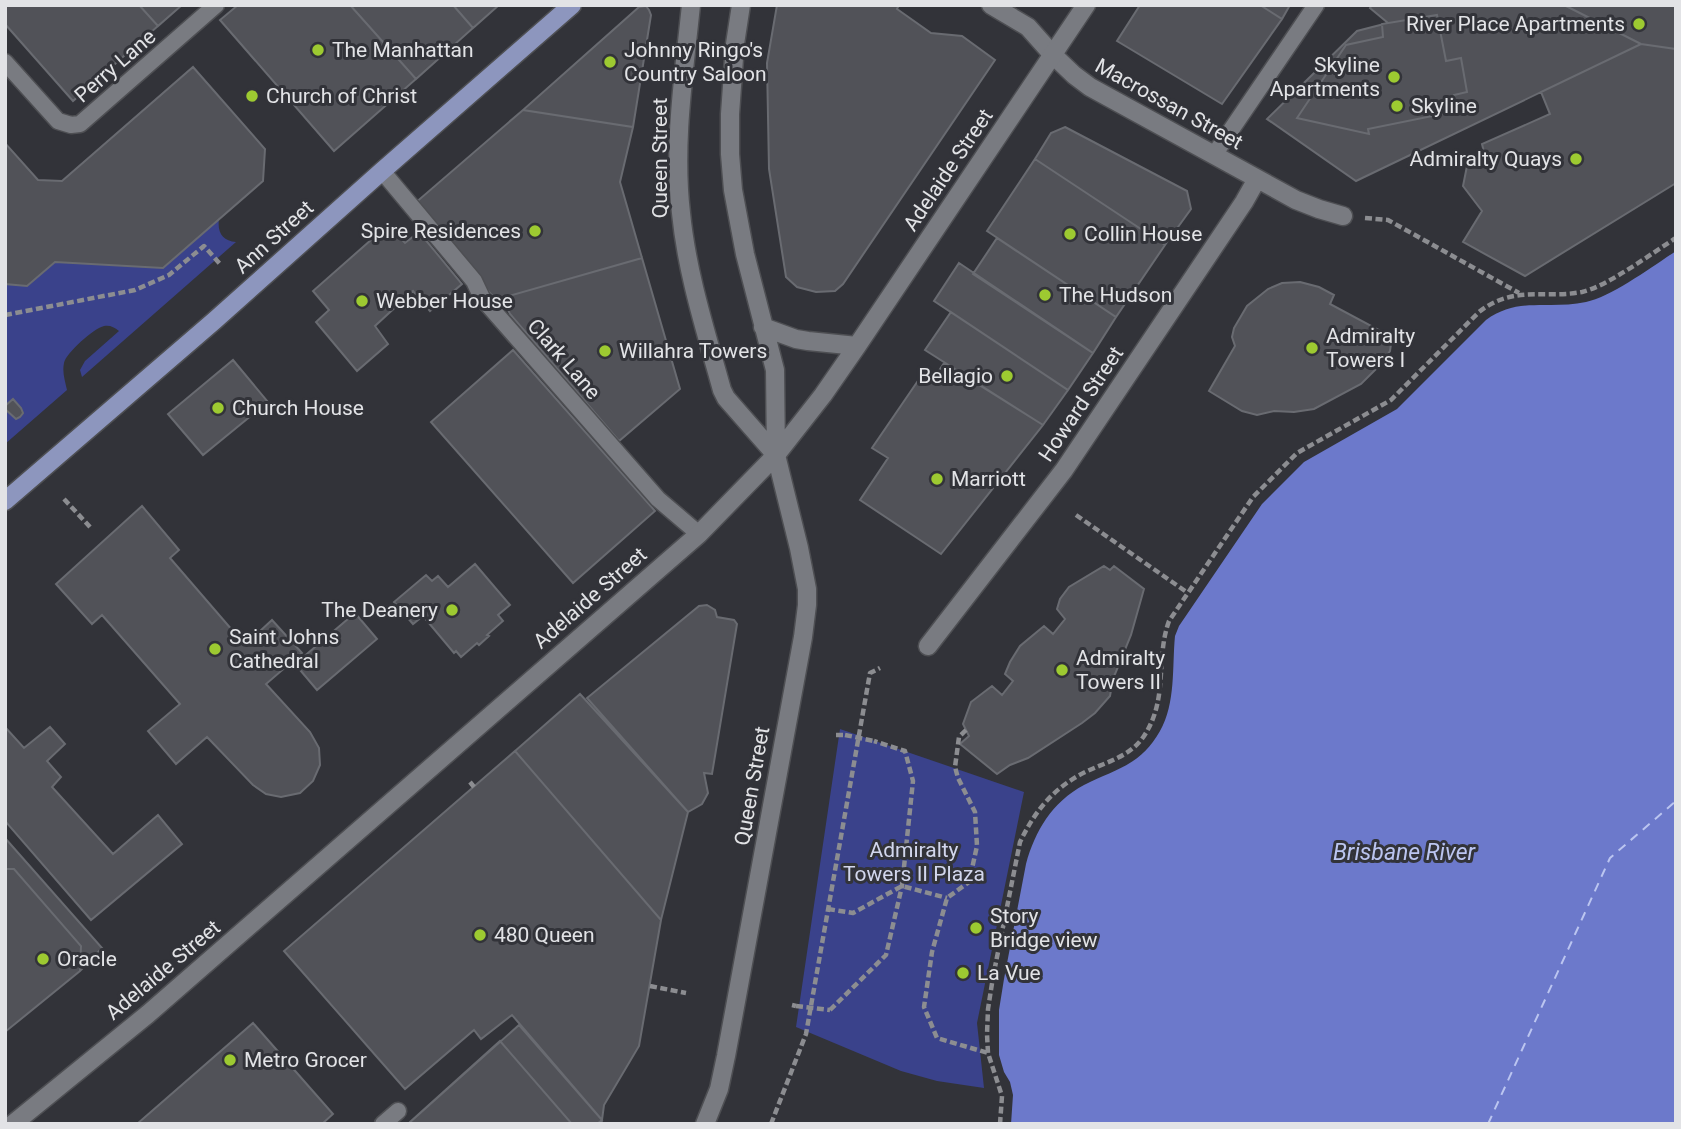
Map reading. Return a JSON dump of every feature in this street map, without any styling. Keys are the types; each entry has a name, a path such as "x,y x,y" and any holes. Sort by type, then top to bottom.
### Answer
{"main road":[{"name":"Ann Street","path":"5,501 214,321 572,5"}],"street":[{"name":"Queen Street","path":"691,5 678,137 680,211 685,250 726,398 776,455"},
{"name":"Queen Street","path":"705,1124 719,1089 726,1056 805,621 807,589 776,455 776,380 738,221 730,154 732,79 741,5"},
{"name":"Macrossan Street","path":"991,5 1028,27 1052,54 1090,87 1296,200 1343,216"},
{"name":"Adelaide Street","path":"13,1124 159,1006 699,534 776,455 857,346 1086,5"},
{"name":"Howard Street","path":"928,646 1064,470 1257,179"},
{"path":"763,327 796,339 857,346"}],"lane":[{"name":"Perry Lane","path":"9,73 58,121 71,125 80,124 216,5"},
{"path":"1214,155 1316,5"},
{"name":"Clark Lane","path":"382,171 474,281 482,298 658,499 699,534"},
{"path":"383,1124 398,1111"}],"path":[{"path":"1388,220 1520,294"},
{"path":"1000,1124 1002,1097 988,1054 987,1034 993,977 1020,842 1043,803 1059,789 1077,776 1109,763 1132,749 1142,739 1160,700 1165,634 1170,621 1253,497 1297,453 1391,400 1489,304 1520,294 1584,292 1676,239"},
{"path":"5,315 135,290 170,275 204,246 221,265"},
{"path":"64,499 90,527"},
{"path":"1076,515 1188,593"},
{"path":"771,1124 806,1034 870,673 880,668"},
{"path":"966,730 959,737 955,767 975,812 977,846 969,882 947,898 932,952 924,1007 937,1038 988,1054"},
{"path":"794,1005 830,1010 886,955 902,886 913,781 905,751 874,741 836,735"},
{"path":"828,909 853,913 902,886 947,898"},
{"path":"650,986 686,993"}],"green space":[{"path":"219,219 222,235 236,242 82,377 80,370 85,361 119,331 104,326 81,341 64,363 67,390 5,444 5,284 27,286 55,262 163,268"},
{"name":"Admiralty Towers II Plaza","path":"840,729 1024,792 977,1023 984,1088 937,1081 901,1071 796,1027"}],"water":[{"name":"Brisbane River","path":"1676,251 1676,1124 1011,1124 1013,1095 999,1055 999,1010 1026,864 1034,840 1046,818 1063,800 1084,785 1127,765 1145,752 1153,742 1169,709 1175,636 1179,626 1262,504 1304,462 1397,409 1486,320 1510,308 1573,304 1596,299 1632,280"}],"building":[{"path":"5,5 139,5 158,26 73,101 5,24"},
{"path":"139,5 182,5 158,26"},
{"name":"The Manhattan","path":"238,5 350,5 416,79 334,151 220,20"},
{"path":"350,5 453,5 473,28 416,79"},
{"path":"453,5 499,5 473,28"},
{"path":"777,5 899,5 897,9 931,33 962,36 995,60 843,284 835,291 816,292 797,287 786,277 769,169 767,63"},
{"path":"1140,5 1260,5 1282,19 1222,104 1117,41"},
{"path":"1260,5 1290,5 1282,19"},
{"name":"Skyline","path":"1372,5 1564,5 1641,44 1356,181 1267,119 1357,31 1388,23 1370,8"},
{"name":"River Place Apartments","path":"1564,5 1676,5 1676,49 1641,44"},
{"name":"Johnny Ringo's Country Saloon","path":"646,6 651,15 633,127 523,110 639,7"},
{"name":"Skyline Apartments","path":"1437,15 1446,61 1461,58 1467,92 1454,95 1457,111 1368,129 1369,134 1297,118 1346,45 1383,37 1382,24"},
{"name":"Admiralty Quays","path":"1641,44 1676,49 1676,183 1525,276 1463,242 1482,211 1463,186 1468,161 1485,156 1482,144 1550,114 1541,92"},
{"path":"193,67 265,149 263,181 163,268 55,262 27,286 5,284 5,143 38,180 62,181"},
{"name":"Spire Residences","path":"523,110 633,127 620,182 642,258 495,299 414,204"},
{"path":"1065,127 1187,191 1191,209 1165,245 1035,159 1051,133"},
{"name":"Collin House","path":"1035,159 1165,245 1116,317 987,231"},
{"name":"Webber House","path":"388,225 405,243 419,232 462,284 430,311 413,291 375,326 388,344 357,371 316,322 329,310 313,291"},
{"name":"The Hudson","path":"997,238 1116,317 1093,353 973,274"},
{"name":"Willahra Towers","path":"642,258 680,389 619,441 510,314 502,298"},
{"path":"959,263 1093,353 1068,390 934,301"},
{"name":"Admiralty Towers I","path":"1300,282 1319,287 1334,295 1330,304 1392,337 1390,351 1380,365 1361,384 1314,409 1274,411 1257,415 1242,411 1209,391 1235,346 1232,337 1234,328 1247,306 1268,289 1282,283"},
{"name":"Bellagio","path":"951,312 1068,390 1043,425 925,350"},
{"path":"513,350 655,511 573,583 431,422"},
{"name":"Church House","path":"233,360 268,402 203,455 168,414"},
{"name":"Marriott","path":"944,363 1043,425 941,554 860,500 888,458 872,448 926,369 936,375"},
{"path":"13,399 23,413 16,419 5,409"},
{"name":"Saint Johns Cathedral","path":"142,506 179,550 170,558 245,645 272,620 302,653 266,684 310,732 319,748 320,765 313,781 300,793 281,797 266,794 253,785 207,737 176,764 148,731 180,704 102,615 92,624 56,584"},
{"name":"The Deanery","path":"475,564 510,605 498,615 503,621 487,635 489,636 461,657 456,651 454,653 423,616 413,624 394,602 426,575 432,581 438,576 448,587"},
{"name":"Admiralty Towers II","path":"1104,566 1110,570 1114,566 1144,589 1131,635 1113,679 1110,696 1082,723 1028,758 997,774 960,744 969,736 963,724 971,702 992,686 1002,695 1013,681 1005,674 1020,646 1044,626 1053,634 1065,619 1057,609 1060,599 1069,587"},
{"path":"707,605 715,610 717,617 734,620 737,624 712,774 704,773 708,793 702,804 688,812 587,698 699,606"},
{"path":"355,613 377,639 317,690 295,664"},
{"path":"580,694 688,812 661,920 515,751"},
{"path":"5,727 24,748 50,727 65,744 47,761 61,777 52,787 113,854 158,815 182,844 91,920 5,821"},
{"name":"480 Queen","path":"515,751 661,920 639,1046 604,1105 602,1120 512,1015 481,1039 474,1030 405,1089 284,951"},
{"name":"Oracle","path":"5,838 102,948 80,971 5,1032"},
{"name":"Oracle","path":"5,869 14,869 81,946 80,971 5,1032"},
{"path":"253,1023 333,1114 322,1124 137,1124"},
{"path":"519,1025 602,1120 597,1124 408,1124"},
{"path":"500,1041 572,1124 411,1124 410,1122"}],"ferry route":[{"path":"1488,1124 1610,858 1676,801"}],"place":[{"name":"River Place Apartments","path":"1639,24"},
{"name":"The Manhattan","path":"318,50"},
{"name":"Johnny Ringo's Country Saloon","path":"610,62"},
{"name":"Skyline Apartments","path":"1394,77"},
{"name":"Church of Christ","path":"252,96"},
{"name":"Skyline","path":"1397,106"},
{"name":"Admiralty Quays","path":"1576,159"},
{"name":"Spire Residences","path":"535,231"},
{"name":"Collin House","path":"1070,234"},
{"name":"The Hudson","path":"1045,295"},
{"name":"Webber House","path":"362,301"},
{"name":"Admiralty Towers I","path":"1312,348"},
{"name":"Willahra Towers","path":"605,351"},
{"name":"Bellagio","path":"1007,376"},
{"name":"Church House","path":"218,408"},
{"name":"Marriott","path":"937,479"},
{"name":"The Deanery","path":"452,610"},
{"name":"Saint Johns Cathedral","path":"215,649"},
{"name":"Admiralty Towers II","path":"1062,670"},
{"name":"Story Bridge view","path":"976,928"},
{"name":"480 Queen","path":"480,935"},
{"name":"Oracle","path":"43,959"},
{"name":"La Vue","path":"963,973"},
{"name":"Metro Grocer","path":"230,1060"}]}
